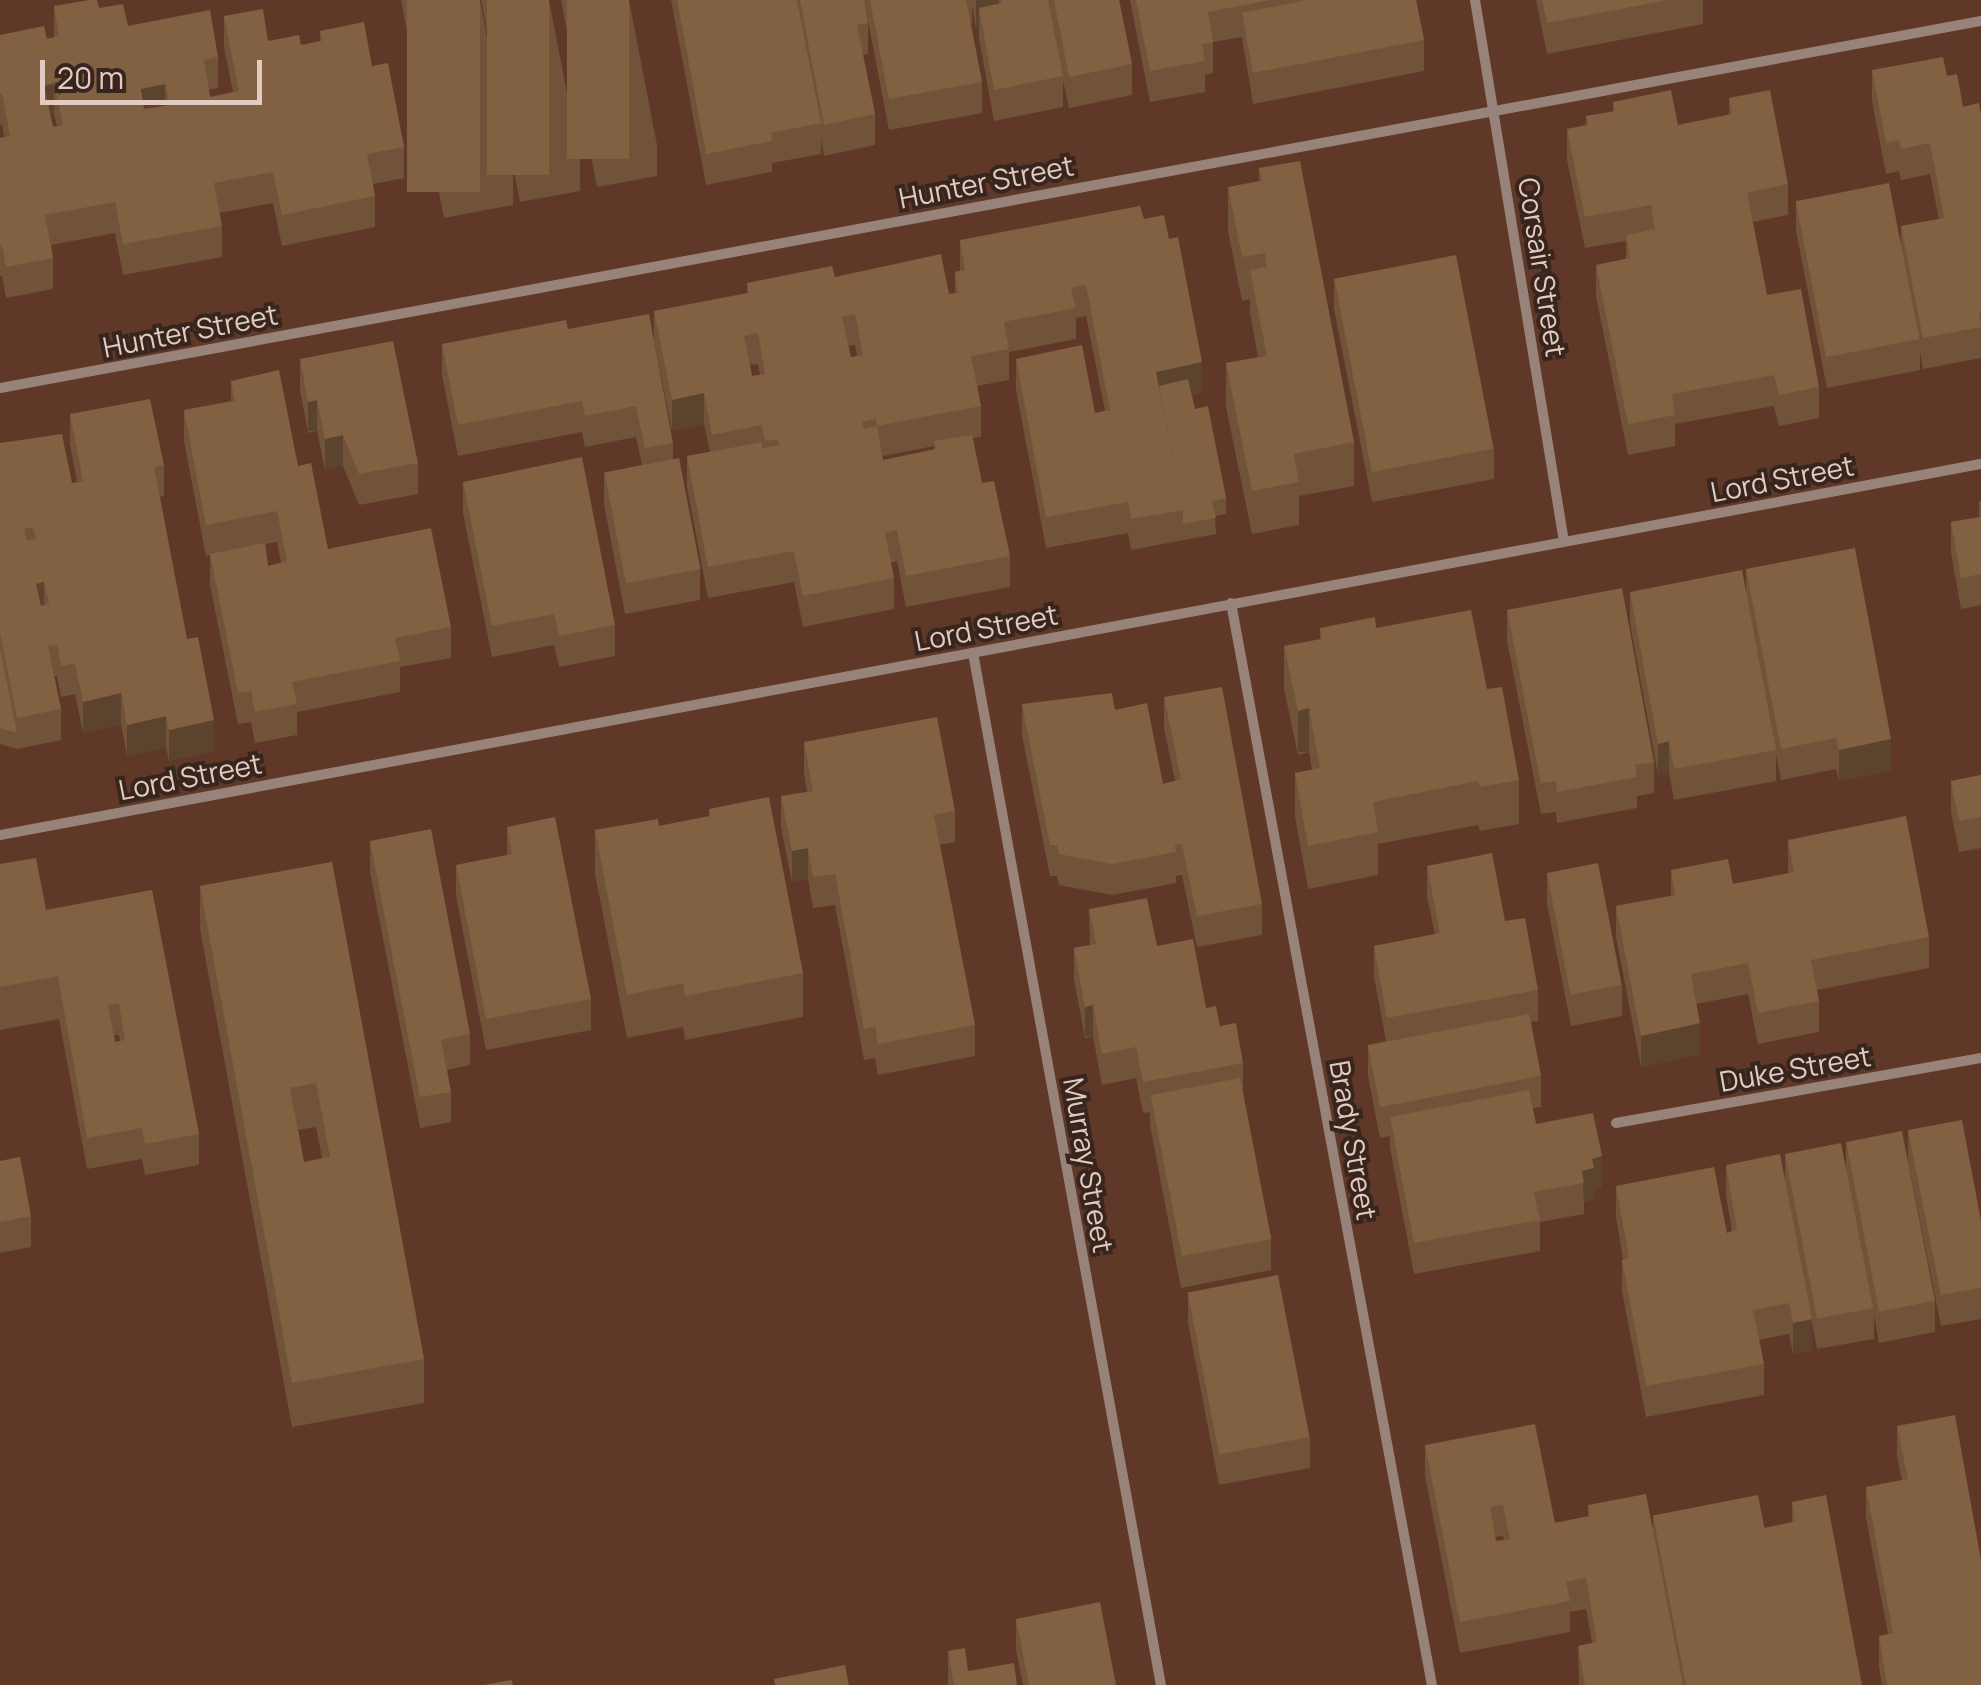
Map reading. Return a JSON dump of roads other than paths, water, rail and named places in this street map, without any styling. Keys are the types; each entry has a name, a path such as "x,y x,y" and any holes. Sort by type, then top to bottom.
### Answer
{"street":[{"name":"Corsair Street","path":"1476,0 1564,542"},
{"name":"Hunter Street","path":"0,388 1981,21"},
{"name":"Lord Street","path":"0,835 1981,464"},
{"name":"Brady Street","path":"1232,603 1432,1685"},
{"name":"Murray Street","path":"973,653 1160,1685"},
{"name":"Duke Street","path":"1616,1124 1981,1058"}]}
